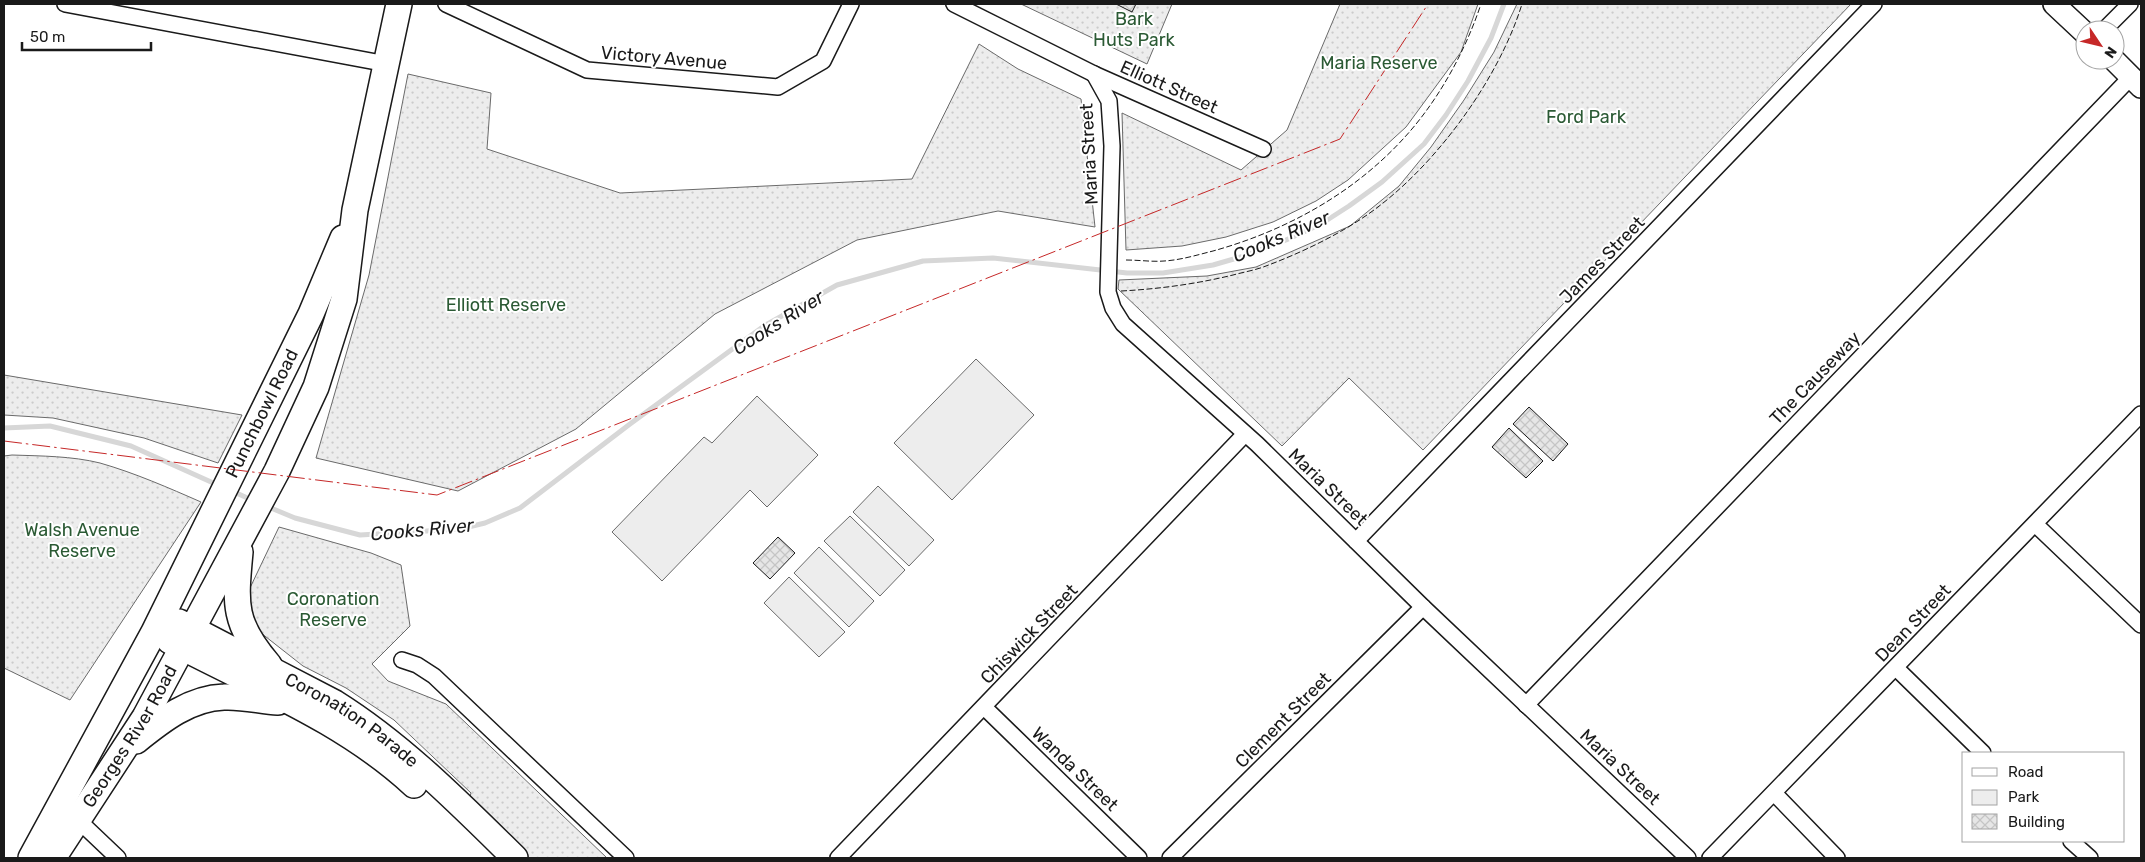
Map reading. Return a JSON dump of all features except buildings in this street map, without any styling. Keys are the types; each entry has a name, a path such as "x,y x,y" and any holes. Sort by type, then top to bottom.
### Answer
{"main road":[{"name":"Punchbowl Road","path":"193,630 270,485 316,387 333,337 344,299 355,210 399,4"},
{"path":"2054,4 2075,24"},
{"path":"2124,70 2136,82"},
{"name":"Punchbowl Road","path":"159,624 311,314 355,210"},
{"path":"244,534 236,587 236,605 240,622 248,638 276,674"},
{"name":"Coronation Parade","path":"159,624 193,630 335,703 379,733 470,814 515,858"},
{"name":"Georges River Road","path":"31,858 159,624"},
{"name":"Coronation Parade","path":"193,630 296,704 356,739 411,782 491,858"},
{"name":"Georges River Road","path":"53,858 145,717 193,630"},
{"path":"117,760 154,727 179,710 205,699 225,697 296,704"}],"street":[{"path":"65,4 387,64"},
{"name":"Victory Avenue","path":"446,4 587,70 778,87 823,61 851,4"},
{"name":"Elliott Street","path":"954,4 1094,74 1263,149"},
{"name":"James Street","path":"1356,541 1493,396 1569,321 1874,4"},
{"path":"2114,20 2130,4"},
{"name":"Maria Street","path":"1094,74 1109,101 1112,146 1108,292 1113,308 1123,324 1245,434 1423,608 1688,858"},
{"name":"The Causeway","path":"1526,705 2136,82"},
{"name":"Dean Street","path":"1710,858 2141,414"},
{"name":"Chiswick Street","path":"838,858 1245,434"},
{"path":"2035,524 2141,625"},
{"name":"Clement Street","path":"1170,858 1423,608"},
{"path":"402,660 417,665 434,676 626,858"},
{"path":"1896,668 1982,752"},
{"name":"Wanda Street","path":"984,707 1139,858"},
{"path":"1774,793 1837,858"},
{"path":"78,820 118,858"},
{"path":"2072,842 2090,858"}],"green space":[{"name":"Bark Huts Park","path":"1021,4 1172,4 1147,64"},
{"name":"Maria Reserve","path":"1340,4 1478,4 1461,52 1406,127 1348,180 1316,201 1273,222 1226,237 1182,246 1126,250 1122,113 1241,170 1287,130"},
{"name":"Ford Park","path":"1517,4 1851,4 1423,450 1349,378 1282,446 1118,289 1119,280 1207,276 1256,267 1350,226 1399,186 1431,147 1464,100 1494,52"},
{"name":"Elliott Reserve","path":"979,44 1018,69 1081,99 1095,227 998,211 857,240 715,314 576,429 458,491 316,458 369,275 408,74 491,93 487,149 620,193 912,179"},
{"path":"976,359 1034,415 952,500 894,443"},
{"path":"4,375 242,415 218,463 144,438 53,418 4,415"},
{"path":"757,396 818,455 767,507 750,490 662,581 612,532 704,437 712,443"},
{"name":"Walsh Avenue Reserve","path":"4,456 67,458 100,463 139,476 201,502 70,700 4,668"},
{"path":"878,486 934,540 909,566 853,512"},
{"path":"850,516 905,570 880,596 824,541"},
{"name":"Coronation Reserve","path":"279,527 371,553 401,565 410,626 372,664 388,681 446,704 607,858 527,858 469,800 471,793 394,720 346,688 303,666 261,633 252,619 249,590"},
{"path":"819,547 874,601 849,627 794,573"},
{"path":"789,577 845,632 819,657 764,603"}],"waterway":[{"name":"Cooks River","path":"266,506 295,518 360,535 460,529 485,523 520,508 630,424 764,326 837,285 923,261 993,258 1127,273 1163,273 1213,265 1244,256 1286,240 1321,224 1349,206 1382,182 1424,144 1468,81 1491,38 1504,4"},
{"name":"Cooks River","path":"4,428 50,426 131,446 220,486"},
{"name":"Cooks River","path":"232,491 254,501"}],"fence":[{"path":"1126,260 1177,260 1240,243 1292,221 1340,193 1384,158 1404,138 1428,108 1459,58 1481,4"},
{"path":"1121,291 1191,283 1258,269 1315,245 1361,219 1387,200 1412,177 1436,152 1458,124 1479,94 1496,64 1511,34 1522,4"}],"power":[{"path":"4,441 437,495 1340,139 1428,4"}]}
